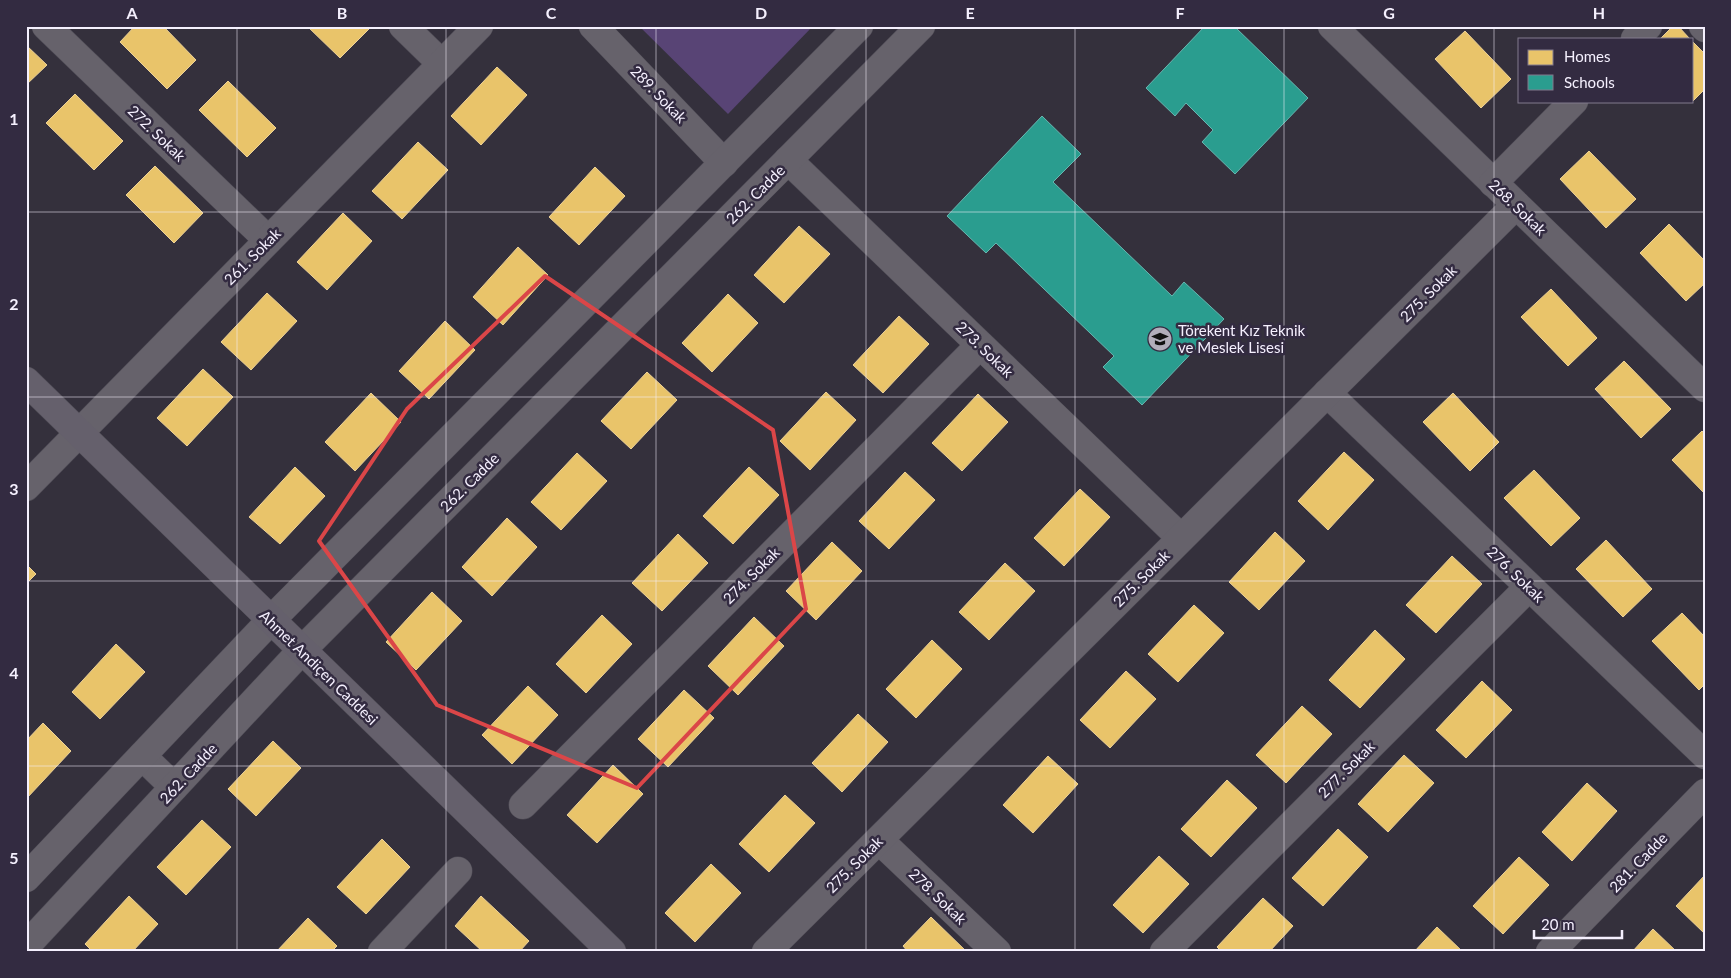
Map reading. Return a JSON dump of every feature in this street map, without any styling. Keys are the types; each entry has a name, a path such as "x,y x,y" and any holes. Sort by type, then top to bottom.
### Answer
{"main road":[{"name":"Ahmet Andiçen Caddesi","path":"26,381 612,952"}],"street":[{"name":"272. Sokak","path":"46,26 268,240"},
{"path":"403,26 442,64"},
{"name":"261. Sokak","path":"26,487 479,26"},
{"name":"289. Sokak","path":"593,26 724,163"},
{"path":"26,878 271,620 859,26"},
{"name":"262. Cadde","path":"26,946 302,650 921,26"},
{"name":"268. Sokak","path":"1332,26 1705,388"},
{"path":"1637,38 1648,26"},
{"path":"1493,183 1573,102"},
{"name":"273. Sokak","path":"788,160 1182,538"},
{"name":"275. Sokak","path":"766,952 1516,205"},
{"name":"274. Sokak","path":"523,805 980,345"},
{"name":"276. Sokak","path":"1327,393 1705,755"},
{"name":"277. Sokak","path":"1164,952 1529,587"},
{"path":"142,756 174,787"},
{"name":"281. Cadde","path":"1550,952 1705,793"},
{"name":"278. Sokak","path":"879,840 997,952"},
{"path":"382,952 458,871"}],"highlighted area":[{"path":"545,276 773,430 806,609 637,788 437,705 319,541 407,409"}],"shaded area":[{"path":"639,26 813,26 728,114"}],"building: Homes":[{"path":"135,26 163,26 196,60 167,89 120,42"},
{"path":"307,26 366,26 369,29 340,58"},
{"path":"1673,26 1678,26 1689,38 1661,38"},
{"path":"1465,31 1511,79 1481,108 1435,59"},
{"path":"1694,43 1705,54 1705,89 1694,100"},
{"path":"26,45 47,65 26,85"},
{"path":"497,67 527,95 481,145 451,116"},
{"path":"228,81 276,128 247,157 199,110"},
{"path":"75,94 123,141 94,170 46,123"},
{"path":"418,142 448,170 402,219 372,191"},
{"path":"1589,151 1636,199 1606,228 1560,179"},
{"path":"155,166 203,213 174,243 126,195"},
{"path":"595,167 625,196 579,245 549,217"},
{"path":"343,213 372,241 327,290 297,262"},
{"path":"1669,224 1705,261 1705,283 1686,301 1640,253"},
{"path":"799,226 830,254 784,303 754,275"},
{"path":"518,247 548,275 503,325 473,297"},
{"path":"1551,289 1597,338 1568,366 1521,317"},
{"path":"267,293 297,321 251,370 221,342"},
{"path":"728,294 758,323 712,372 682,343"},
{"path":"899,316 929,344 883,393 853,365"},
{"path":"445,321 475,350 429,399 399,371"},
{"path":"1624,361 1671,409 1641,438 1595,389"},
{"path":"203,369 233,397 187,446 157,418"},
{"path":"647,372 677,400 631,449 601,421"},
{"path":"826,392 856,420 810,470 780,441"},
{"path":"371,393 401,422 355,471 325,442"},
{"path":"1453,393 1499,442 1470,471 1423,422"},
{"path":"978,394 1008,422 962,471 932,443"},
{"path":"1702,431 1705,434 1705,494 1672,460"},
{"path":"1344,452 1374,480 1328,530 1298,501"},
{"path":"577,453 607,481 561,530 531,502"},
{"path":"295,467 325,496 280,544 249,517"},
{"path":"749,467 779,495 733,544 703,516"},
{"path":"1534,470 1580,518 1551,546 1504,498"},
{"path":"905,472 935,500 889,549 859,521"},
{"path":"1080,489 1110,517 1064,566 1034,538"},
{"path":"507,518 537,547 492,596 462,567"},
{"path":"1275,532 1305,561 1259,610 1229,582"},
{"path":"678,534 708,563 662,611 632,583"},
{"path":"1606,540 1652,589 1623,617 1576,569"},
{"path":"832,542 862,571 816,620 786,591"},
{"path":"1452,556 1482,584 1436,633 1406,605"},
{"path":"1005,563 1035,591 989,640 959,612"},
{"path":"26,564 36,574 26,584"},
{"path":"432,592 462,621 416,670 386,642"},
{"path":"1194,605 1224,633 1178,682 1148,654"},
{"path":"1682,613 1705,637 1705,684 1699,690 1652,641"},
{"path":"602,615 632,644 586,693 556,664"},
{"path":"754,617 784,646 738,695 708,666"},
{"path":"1375,630 1405,659 1360,708 1329,680"},
{"path":"932,640 962,669 916,718 886,689"},
{"path":"116,644 145,672 100,719 72,692"},
{"path":"1126,671 1156,699 1110,748 1080,720"},
{"path":"1482,681 1512,710 1466,758 1436,730"},
{"path":"528,686 558,715 512,764 482,735"},
{"path":"684,690 714,718 668,767 638,739"},
{"path":"1302,706 1332,734 1286,783 1256,755"},
{"path":"858,714 888,742 842,792 812,763"},
{"path":"43,723 71,751 27,798 26,741"},
{"path":"273,741 301,768 256,816 228,789"},
{"path":"1404,755 1434,783 1388,832 1358,804"},
{"path":"1048,756 1078,784 1033,833 1003,805"},
{"path":"613,765 643,794 597,843 567,815"},
{"path":"1227,780 1257,808 1211,857 1181,829"},
{"path":"1587,783 1617,811 1572,861 1542,832"},
{"path":"785,795 815,823 769,872 739,844"},
{"path":"202,820 231,847 186,895 157,867"},
{"path":"1338,829 1368,857 1323,906 1292,878"},
{"path":"382,839 410,867 366,914 337,887"},
{"path":"1159,856 1189,884 1143,933 1113,905"},
{"path":"1519,857 1549,885 1503,934 1473,906"},
{"path":"711,864 741,893 695,942 665,913"},
{"path":"1705,875 1705,934 1676,906"},
{"path":"129,896 158,924 132,952 93,952 85,944"},
{"path":"481,896 529,941 519,952 483,952 455,926"},
{"path":"1263,898 1293,926 1269,952 1222,952 1217,947"},
{"path":"931,917 967,952 908,952 903,946"},
{"path":"308,918 337,946 331,952 276,952"},
{"path":"1437,927 1463,952 1414,952"},
{"path":"1653,929 1677,952 1632,952"}],"building: Schools":[{"path":"1205,26 1234,26 1308,98 1235,174 1202,142 1213,130 1186,103 1175,116 1146,88"},
{"path":"1042,116 1081,154 1053,182 1172,296 1184,282 1224,319 1142,405 1103,367 1114,356 996,243 986,253 947,216"}],"place":[{"name":"Törekent Kız Teknik ve Meslek Lisesi","path":"1160,339"}]}
